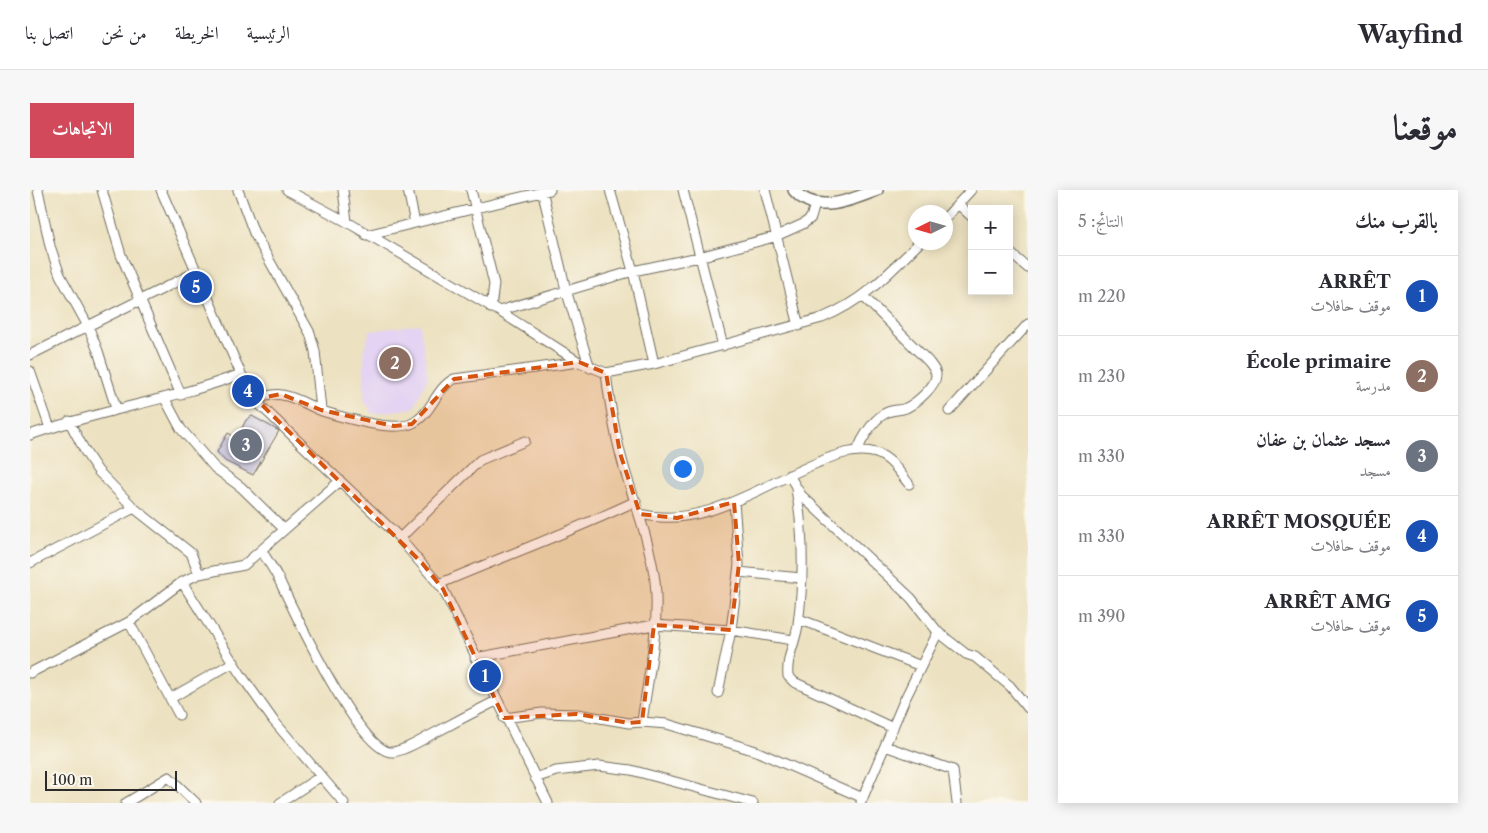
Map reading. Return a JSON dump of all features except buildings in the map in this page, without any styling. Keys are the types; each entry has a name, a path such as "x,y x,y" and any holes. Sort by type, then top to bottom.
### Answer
{"main road":[{"path":"794,190 801,198 815,204 852,200 877,190"}],"street":[{"path":"38,190 50,246 60,275 88,326 106,372 116,408"},
{"path":"102,190 115,238 181,394"},
{"path":"161,190 241,374 256,398 268,414 304,445 400,538 439,584 504,718 548,803"},
{"path":"238,190 254,233 310,333 315,350 321,410"},
{"path":"287,190 347,222 579,362 606,373 654,364 799,326 845,309 879,285 912,250"},
{"path":"343,190 347,222"},
{"path":"408,190 415,223"},
{"path":"471,190 494,284 495,310"},
{"path":"610,190 633,271 654,364"},
{"path":"683,190 723,346"},
{"path":"765,190 799,326"},
{"path":"953,209 971,190"},
{"path":"366,235 544,191 566,290 590,368"},
{"path":"495,310 633,271 699,257 778,236 793,230 811,218 815,204"},
{"path":"958,204 968,213"},
{"path":"1013,255 1028,268"},
{"path":"30,355 140,298 196,272"},
{"path":"857,452 861,442 879,417 887,412 900,410 914,404 936,378 934,368 864,296"},
{"path":"949,411 1028,324"},
{"path":"256,398 281,394 321,410 375,424 394,426 412,424 438,397 444,386 454,378 579,362"},
{"path":"30,371 50,428"},
{"path":"606,373 615,430 640,514 655,582 654,625 642,722"},
{"path":"30,435 69,421 116,408 181,394 241,374"},
{"path":"165,398 181,429 215,468 241,486 284,529"},
{"path":"69,421 98,471 134,508 191,553 200,574"},
{"path":"400,538 480,460 526,441"},
{"path":"640,514 657,518 677,518 734,502 831,457 857,452 883,456 896,467 909,484"},
{"path":"790,475 801,494 911,598 938,632 982,662 1010,686 1028,708"},
{"path":"30,673 129,622 182,582 200,574 244,565 340,481"},
{"path":"796,486 803,541 802,578 799,619 787,667 788,676 794,682 893,728"},
{"path":"439,584 501,558 554,539 636,501"},
{"path":"718,693 719,678 731,630 738,572 734,502"},
{"path":"30,563 134,508"},
{"path":"262,551 280,582 303,632 325,672 370,738 380,747 393,752 496,701"},
{"path":"738,572 802,578"},
{"path":"182,582 241,675 273,720 344,803"},
{"path":"799,619 921,666"},
{"path":"129,622 179,715"},
{"path":"475,658 654,625 731,630 793,640"},
{"path":"504,718 542,714 577,714 629,724 642,722 667,724 747,748 862,800 938,632"},
{"path":"171,698 234,662"},
{"path":"885,746 953,770 957,803"},
{"path":"534,778 556,771 599,766 632,770 752,803"},
{"path":"280,803 321,776"},
{"path":"126,803 169,777 196,803"}],"highlighted area":[{"path":"579,362 606,373 620,453 640,514 677,518 734,502 739,564 731,630 654,625 642,722 629,723 577,714 504,718 443,589 422,563 256,399 281,394 321,410 394,426 412,424 454,379"}],"shaded area":[{"path":"420,324 428,377 414,408 371,414 370,408 364,402 364,348 370,331"}],"place":[{"name":"ARRÊT AMG","path":"196,287"},
{"name":"École primaire","path":"395,363"},
{"name":"ARRÊT MOSQUÉE","path":"248,391"},
{"name":"مسجد عثمان بن عفان","path":"246,445"},
{"name":"ARRÊT","path":"485,676"}]}
